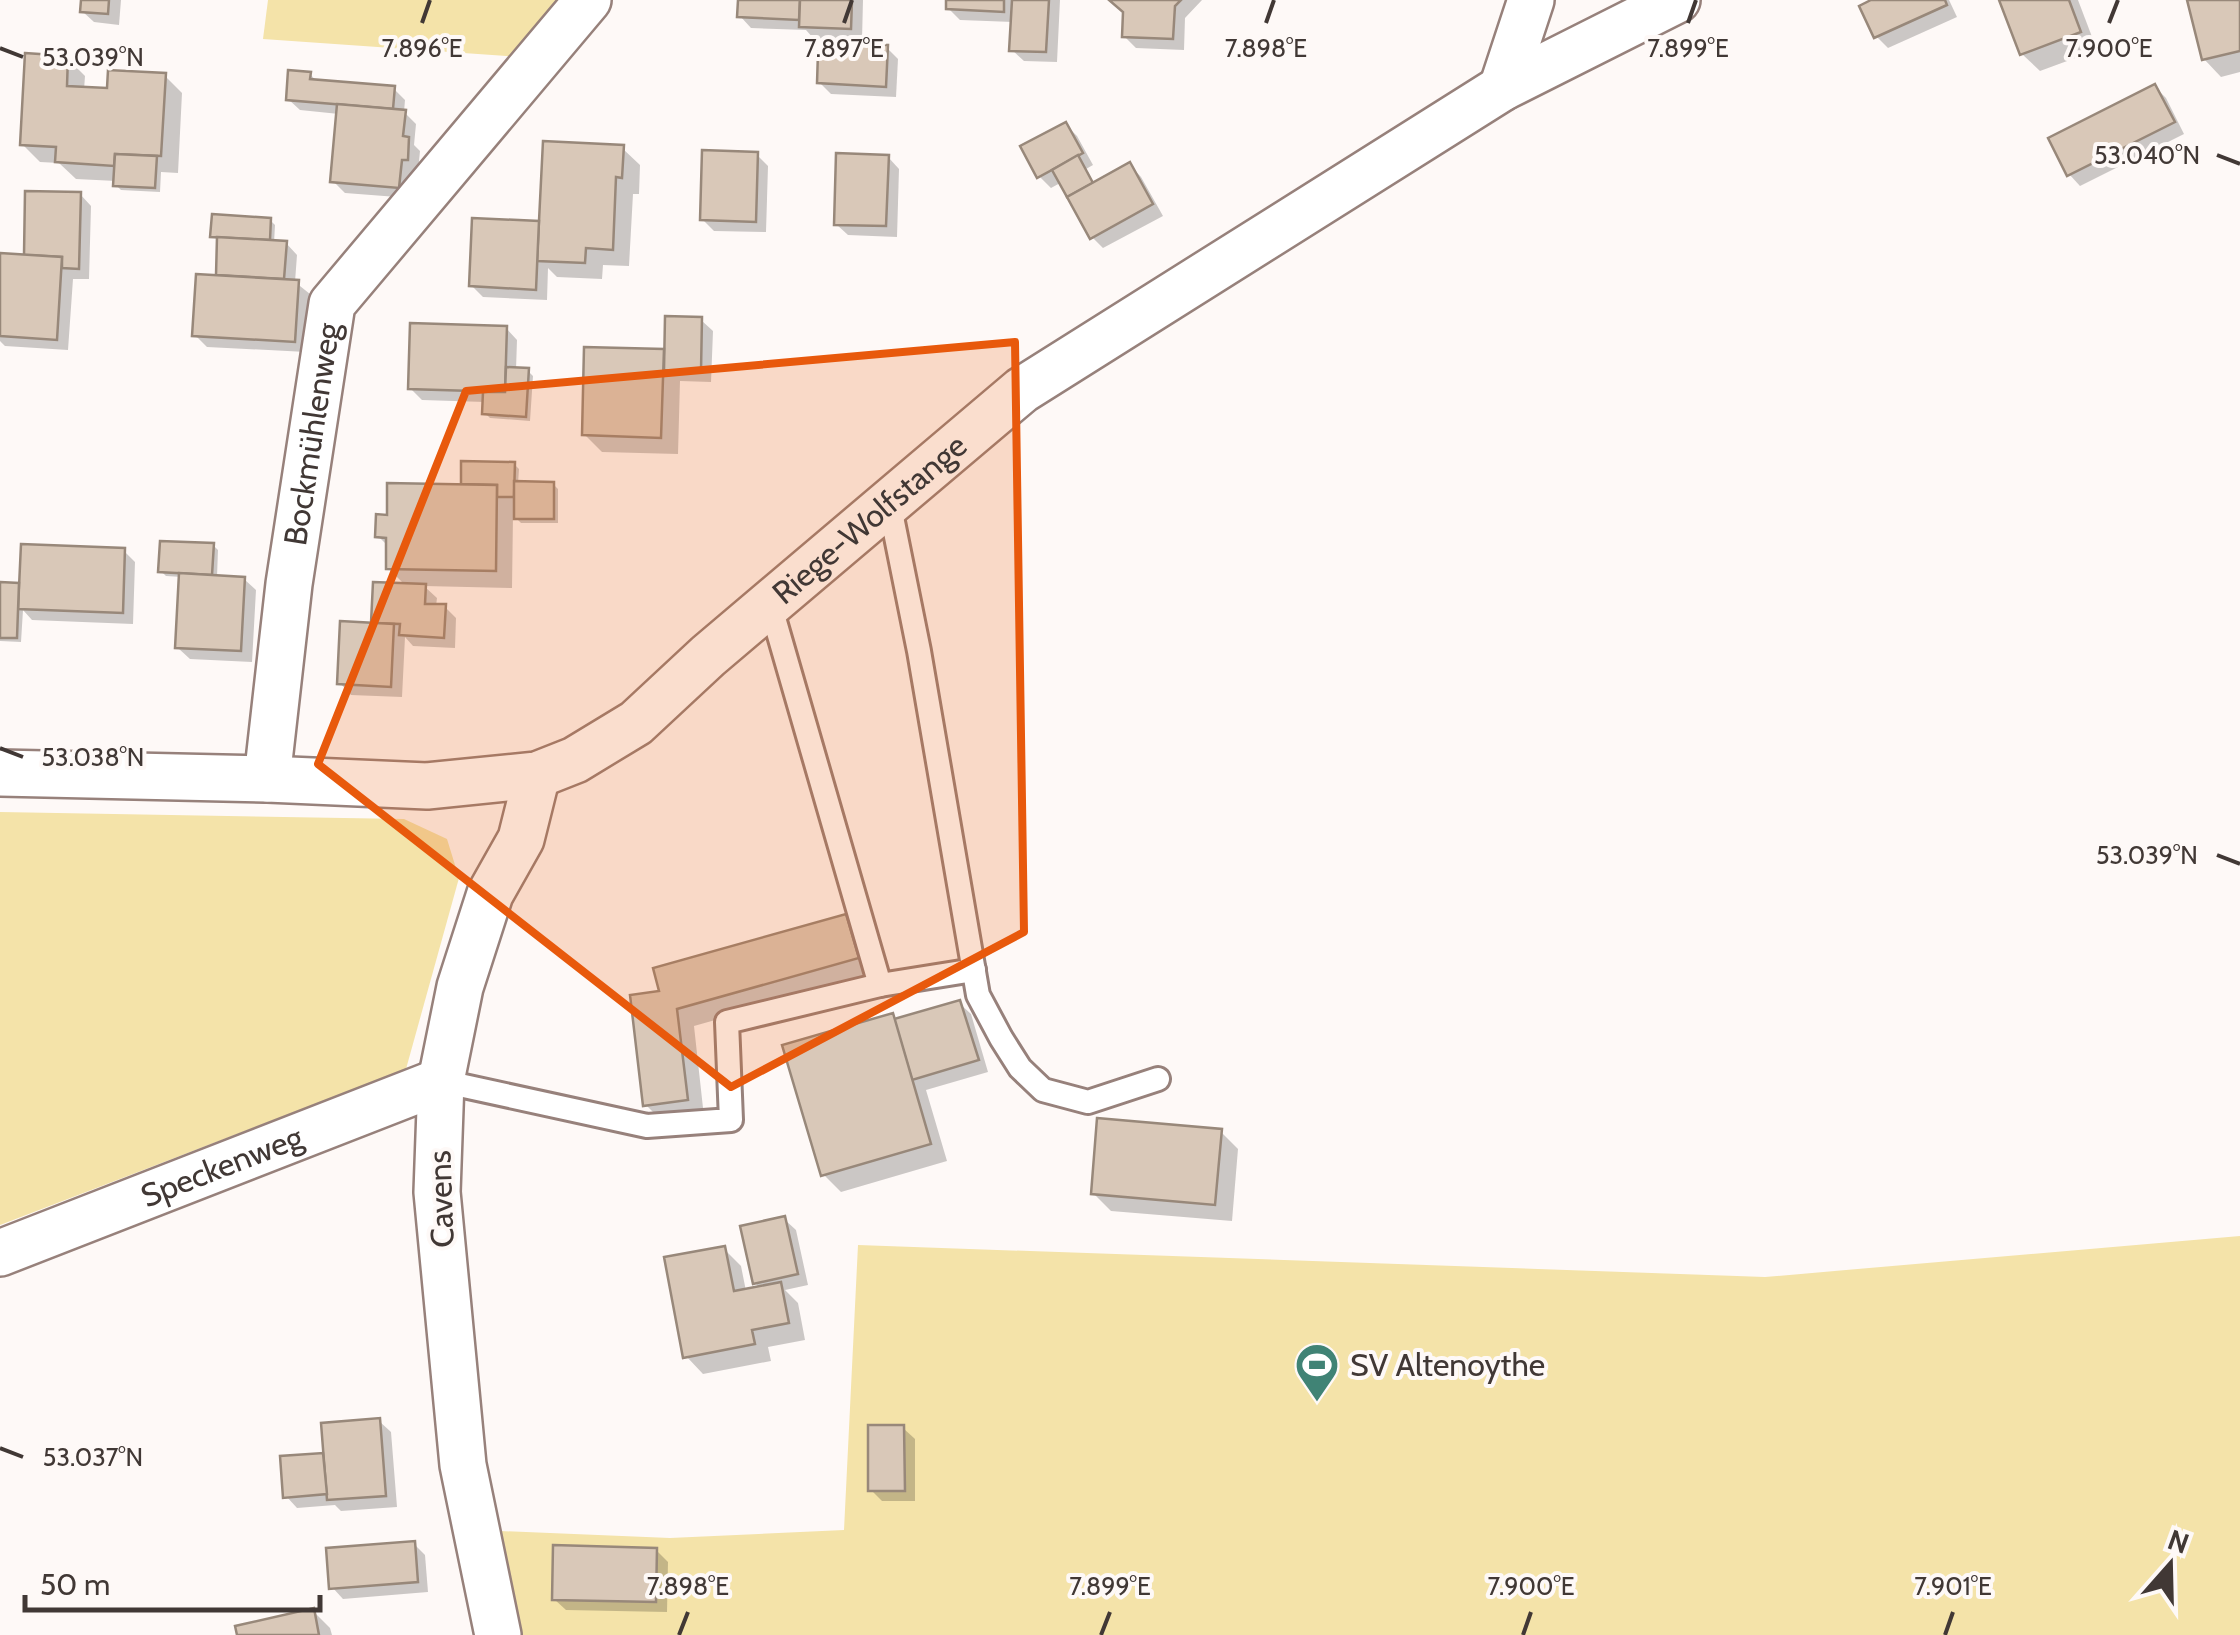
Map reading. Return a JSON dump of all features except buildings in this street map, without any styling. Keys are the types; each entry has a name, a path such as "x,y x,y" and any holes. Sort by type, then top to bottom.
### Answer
{"street":[{"name":"Bockmühlenweg","path":"267,779 289,584 332,304 588,0"},
{"path":"1502,88 1531,0"},
{"name":"Riege-Wolfstange","path":"0,773 427,786 537,775 575,760 636,723 708,656 1022,390 1502,88 1676,0"},
{"name":"Cavens","path":"498,1635 463,1465 437,1192 441,1081 460,988 490,894 521,838 537,775"},
{"name":"Speckenweg","path":"0,1252 441,1081"}],"lane":[{"path":"889,502 919,651 978,995 1020,1068 1043,1090 1088,1102 1158,1079"},
{"path":"770,604 880,985"},
{"path":"441,1081 648,1126 731,1120 728,1022 880,985 974,970"}],"highlighted area":[{"path":"1015,342 1024,932 731,1087 318,764 466,391"}],"shaded area":[{"path":"268,0 568,0 522,57 263,39"},
{"path":"0,812 404,819 447,839 459,878 406,1069 0,1225"},
{"name":"SV Altenoythe","path":"2240,1236 2240,1635 521,1635 500,1531 670,1538 844,1530 858,1245 1765,1277"}],"place":[{"name":"SV Altenoythe","path":"1317,1403"}]}
